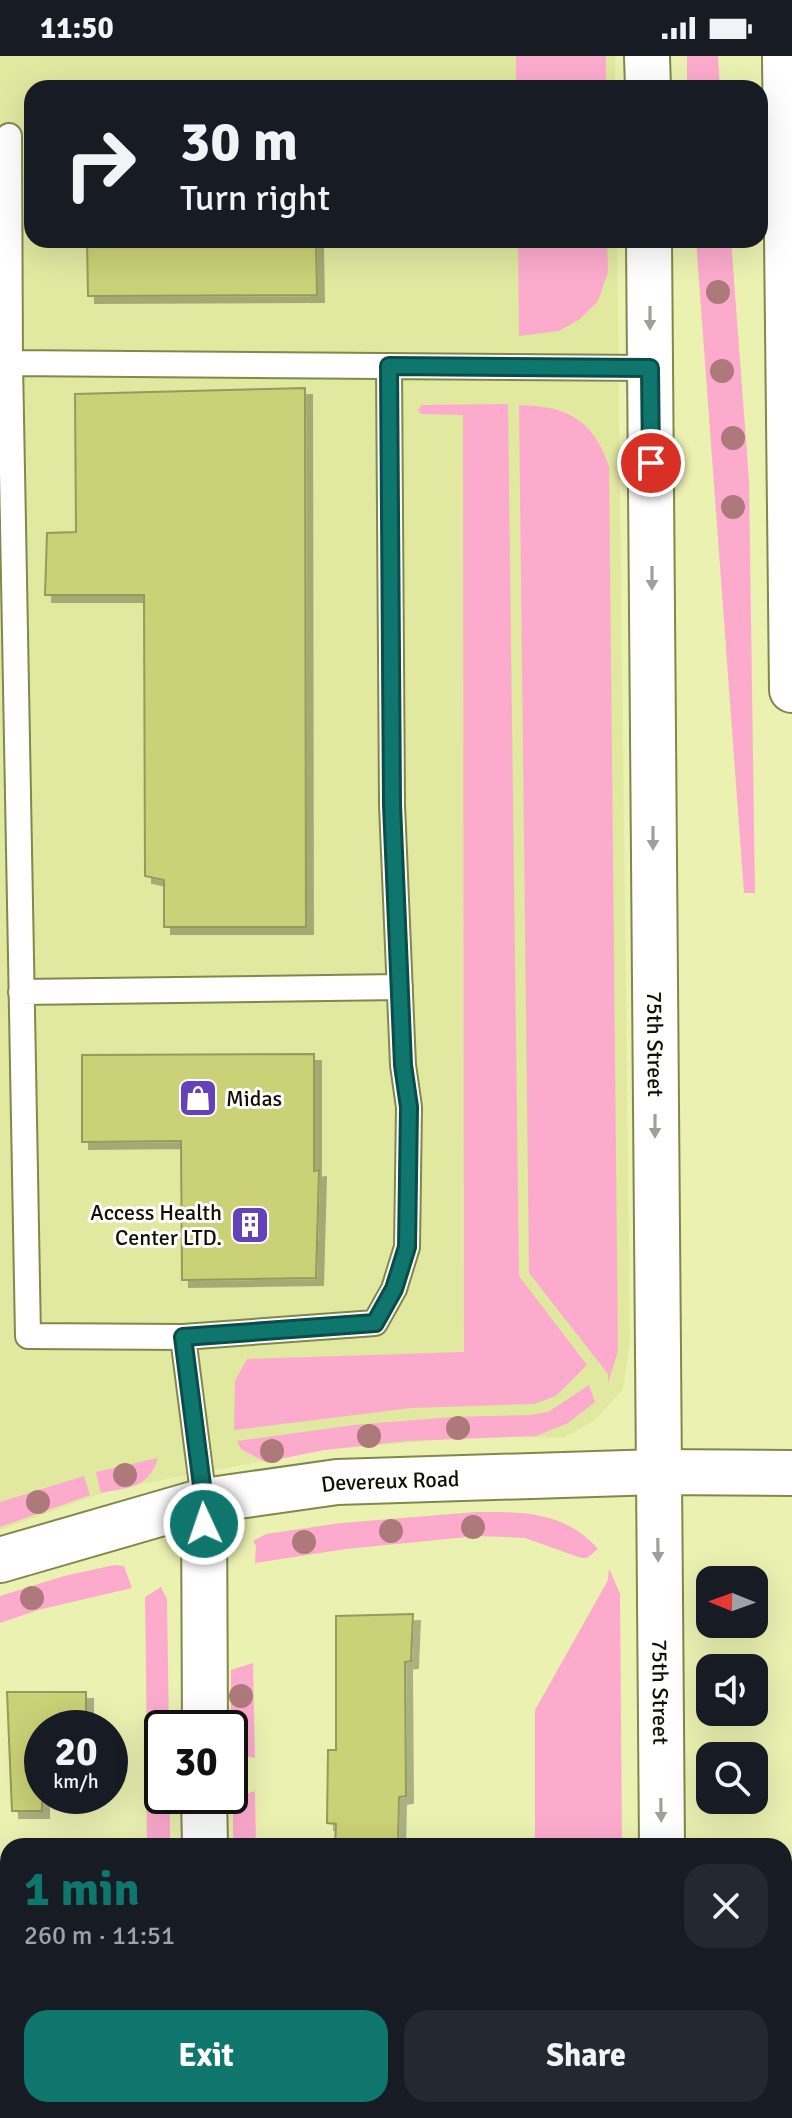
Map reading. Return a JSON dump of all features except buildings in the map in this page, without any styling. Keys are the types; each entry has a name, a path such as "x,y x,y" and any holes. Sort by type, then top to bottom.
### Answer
{"main road":[{"path":"647,56 648,80"},
{"path":"785,56 792,690"},
{"name":"75th Street","path":"649,248 662,1838"},
{"name":"Devereux Road","path":"0,1560 204,1501 337,1482 658,1472 792,1473"},
{"path":"204,1501 205,1710"},
{"path":"204,1814 205,1838"}],"lane":[{"path":"9,136 10,363 28,1336 183,1337 375,1323 394,1289 407,1247 409,1107 403,1065 392,805 389,366"},
{"path":"10,363 650,368"},
{"path":"21,992 400,987"},
{"path":"183,1337 204,1501"}],"shaded area":[{"path":"0,56 615,56 615,80 24,80 24,248 617,248 630,1343 623,1389 594,1421 563,1438 483,1436 324,1450 113,1489 0,1530"},
{"path":"516,56 606,56 606,80 516,80"},
{"path":"687,56 718,56 720,80 687,80"},
{"path":"518,248 607,248 608,272 598,301 580,319 559,331 519,336"},
{"path":"697,248 732,248 749,481 755,893 744,893"},
{"path":"508,404 519,1276 587,1365 556,1396 534,1404 411,1408 234,1430 235,1381 247,1359 464,1352 463,415 421,414 418,410 422,405"},
{"path":"519,405 551,408 576,418 595,437 609,466 618,1351 608,1383 608,1374 529,1273"},
{"path":"589,1385 595,1402 568,1423 536,1436 406,1441 324,1450 265,1462 241,1449 237,1441 354,1425 530,1415 548,1412"},
{"path":"158,1458 149,1476 137,1485 101,1493 96,1472"},
{"path":"84,1476 90,1495 0,1527 0,1502"},
{"path":"476,1512 542,1516 571,1527 598,1549 587,1558 581,1558 525,1538 478,1536 346,1549 255,1563 256,1546 253,1541 266,1534 341,1523"},
{"path":"114,1565 124,1566 132,1588 38,1610 0,1623 0,1596 64,1576"},
{"path":"609,1568 620,1594 622,1838 535,1838 535,1710 608,1580"},
{"path":"161,1587 167,1599 169,1710 147,1710 145,1597"},
{"path":"253,1663 255,1758 248,1757 248,1710 231,1710 231,1670"},
{"path":"255,1791 256,1838 233,1838 233,1814 248,1814 248,1793"},
{"path":"147,1814 170,1814 170,1838 147,1838"}],"place":[{"name":"Midas","path":"198,1098"},
{"name":"Access Health Center LTD.","path":"250,1225"}],"route":[{"path":"204,1524 204,1501 183,1337 375,1323 394,1289 407,1247 409,1107 403,1065 392,805 389,366 650,368 651,463"}]}
